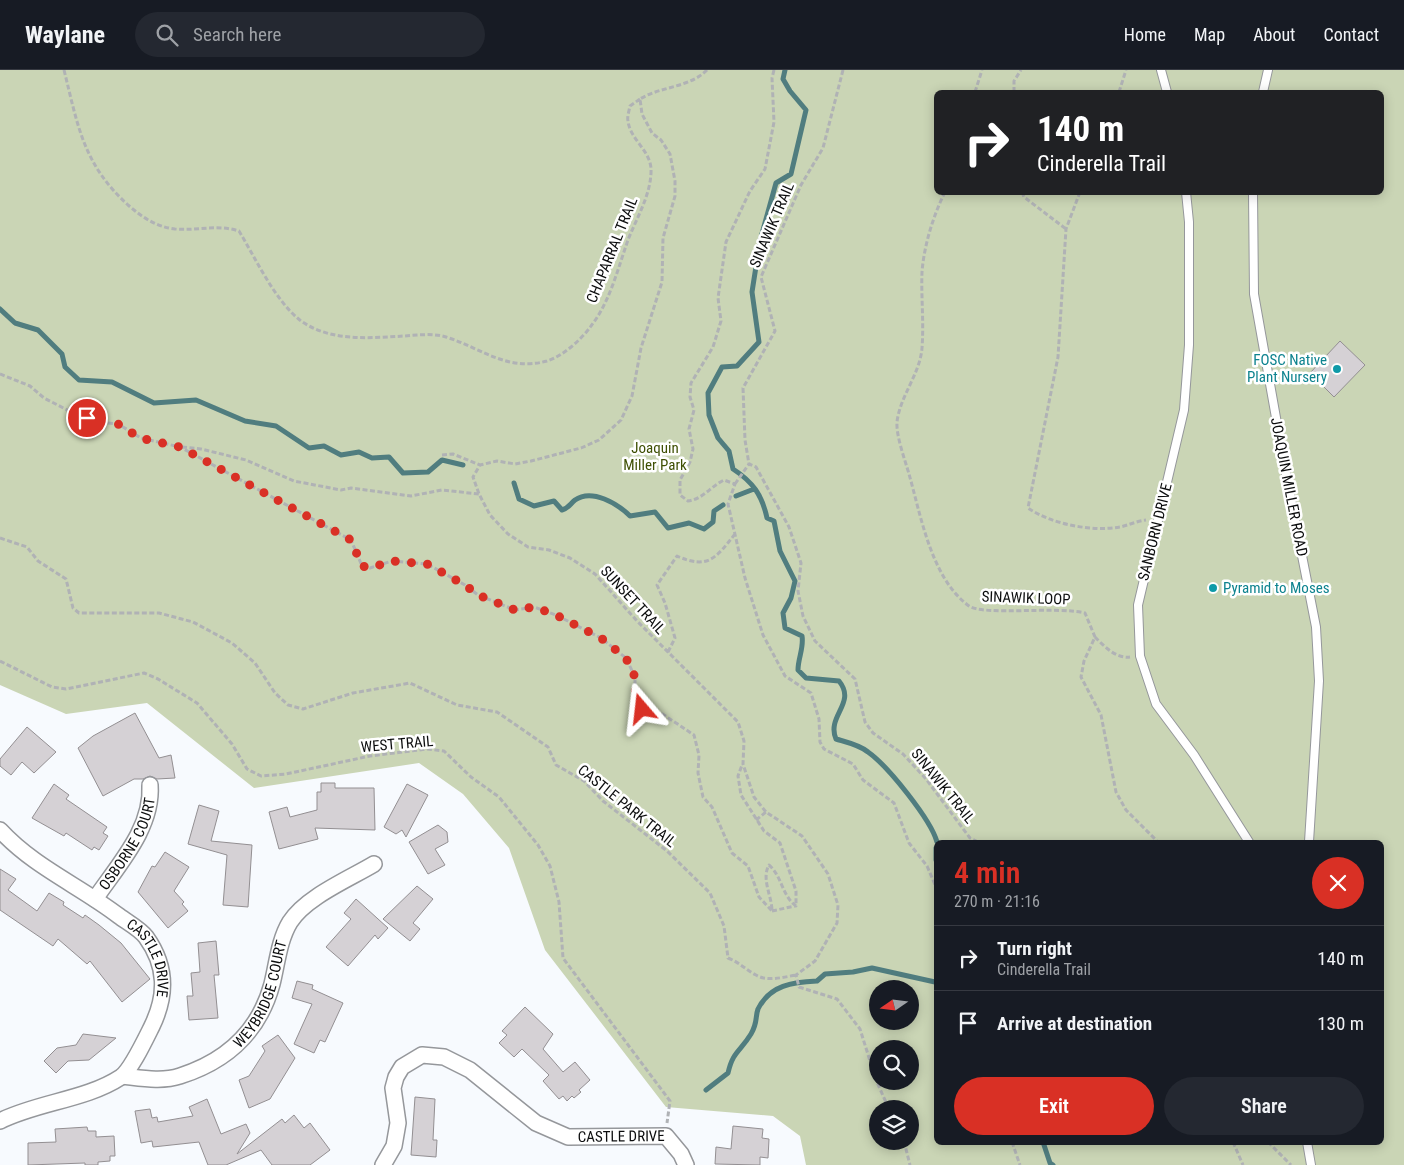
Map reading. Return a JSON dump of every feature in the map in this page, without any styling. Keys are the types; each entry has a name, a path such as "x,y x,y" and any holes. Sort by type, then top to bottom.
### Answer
{"street":[{"name":"OSBORNE COURT","path":"95,899 142,829 151,800 150,785"},
{"name":"CASTLE DRIVE","path":"0,830 19,850 95,899 146,936 163,972 161,1007 146,1039 123,1076"},
{"name":"WEYBRIDGE COURT","path":"123,1076 149,1079 179,1077 238,1045 258,1019 272,985 280,948 290,922 313,899 374,864"},
{"name":"CASTLE DRIVE","path":"383,1165 394,1146 398,1122 393,1088 396,1077 402,1067 422,1056 444,1057 470,1070 536,1123 568,1137 666,1136 682,1154 686,1165"},
{"path":"0,1121 48,1102 83,1095 123,1076"}],"lane":[{"path":"1161,70 1166,90"},
{"path":"1263,90 1268,70"},
{"name":"SANBORN DRIVE","path":"1186,195 1189,222 1189,345 1184,410 1171,471 1156,520 1138,605 1140,656 1156,704 1194,755 1248,840"},
{"name":"JOAQUIN MILLER ROAD","path":"1253,195 1254,294 1316,627 1320,681 1309,840"},
{"path":"1308,1145 1312,1165"}],"path":[{"name":"CHAPARRAL TRAIL","path":"64,70 86,151 98,172 114,192 140,215 156,224 176,229 226,227 240,230 286,306 302,321 321,331 340,336 368,338 422,334 444,336 502,361 516,363 547,361 578,341 592,325 609,294 646,197 650,179 648,153 636,140 628,121 630,106 640,99"},
{"path":"442,455 453,454 480,465 497,461 515,464 531,461 581,448 599,440 621,420 632,396 641,348 662,282 663,238 675,196 675,181 670,154 661,140 652,132 642,114 640,99 652,92 690,82 707,70"},
{"path":"735,484 724,480 714,485 699,500 688,501 680,494 680,480 690,462 693,449 689,429 694,410 690,397 690,383 713,347 721,321 718,298 726,242 750,191 765,169 774,122 772,78 774,70"},
{"name":"SINAWIK TRAIL","path":"843,70 823,148 801,185 762,276 775,330 743,388 749,464 756,467 789,527 801,563 798,591 803,616 815,641 855,679 865,722 873,733 902,754 926,780 970,838 974,840"},
{"path":"975,90 982,70"},
{"path":"1014,90 1014,81 1021,70"},
{"path":"1120,90 1126,70"},
{"name":"SINAWIK LOOP","path":"944,195 937,209 922,271 924,334 922,359 904,400 897,423 924,533 937,563 955,592 970,607 992,611 1074,610 1085,613 1095,637"},
{"path":"1023,195 1066,229"},
{"path":"1079,195 1066,229 1058,356 1028,508 1041,517 1095,528 1118,527 1141,520 1156,520"},
{"path":"0,374 30,386 44,398 76,414 98,422 118,424 140,438 180,447 201,449 246,460 294,481 340,490 351,488 411,496 442,490 479,494"},
{"path":"180,447 351,540 362,566 370,568 392,561 427,564 465,585 478,595 515,610 534,607 607,643 626,658 635,677 636,702 642,709 661,712 694,735 699,755 698,773 703,797 712,807 732,853 748,866 760,897 772,910"},
{"path":"749,464 735,484 728,504 744,578 763,635 784,676 811,693 819,720 820,742 824,748 853,764 862,780 894,803 909,843 928,866 934,882"},
{"name":"SUNSET TRAIL","path":"480,465 473,477 479,494 490,515 508,534 528,547 549,550 570,558 596,574 608,590 738,722 744,741 742,764 754,797 766,812 802,836 828,874 838,905 837,923 815,961 796,977"},
{"path":"668,652 675,638 665,603 657,585 677,556 693,563 702,563 720,553 736,534"},
{"name":"CASTLE PARK TRAIL","path":"0,538 27,547 38,561 66,580 73,608 79,613 159,613 193,622 232,643 255,663 275,693 288,705 303,709 353,693 410,683 457,705 497,712 548,747 556,765 584,781 603,801 667,851 710,892 724,926 728,958 758,976 774,979 796,977"},
{"path":"1140,656 1124,658 1109,650 1095,637 1084,661 1081,677 1101,715 1116,792 1126,810 1156,840"},
{"name":"WEST TRAIL","path":"0,661 52,687 66,689 144,673 158,679 197,702 232,744 247,769 261,776 286,774 370,756 427,749 444,751 471,777 499,797 520,821 545,856 550,866 559,902 563,958 670,1101 666,1136"},
{"path":"742,764 738,776 741,795 764,831 780,843 796,891 796,906"},
{"path":"756,820 766,812"},
{"path":"772,910 772,901 765,871 769,866 776,874 788,897 796,906"},
{"path":"772,910 796,906"},
{"path":"796,977 799,987 837,999 860,1029 876,1080 885,1100"},
{"path":"1013,1145 1020,1165"},
{"path":"1234,1145 1243,1165"},
{"path":"1271,1145 1291,1165"},
{"path":"906,1150 910,1165"}],"green space":[{"name":"Joaquin Miller Park","path":"0,70 1404,70 1404,1165 806,1165 800,1136 773,1116 666,1107 545,950 509,848 463,794 419,763 254,788 147,703 66,714 0,685"}],"building":[{"name":"FOSC Native Plant Nursery","path":"1340,341 1365,365 1334,397 1310,373"},
{"path":"135,713 159,758 171,755 175,778 157,779 150,776 143,779 134,779 103,796 78,748 93,736"},
{"path":"27,727 56,752 34,773 22,762 11,775 0,766 0,759"},
{"path":"321,783 335,783 335,788 374,788 375,830 315,828 318,839 279,849 269,812 287,807 290,817 317,810 317,792 321,792"},
{"path":"54,784 69,795 66,799 107,827 103,833 108,836 99,850 94,847 92,850 66,833 64,836 32,818"},
{"path":"407,784 428,795 406,837 402,830 396,834 384,827"},
{"path":"199,805 219,811 211,841 252,845 248,907 223,905 227,855 188,844"},
{"path":"438,825 447,832 448,842 435,849 445,865 428,874 409,842"},
{"path":"165,852 189,867 174,891 184,902 182,904 188,911 168,928 138,892 152,866 155,867"},
{"path":"0,869 16,879 8,890 37,911 49,893 64,902 63,905 83,918 85,915 99,925 121,943 150,979 122,1002 90,961 87,964 58,939 53,946 0,910"},
{"path":"417,886 433,899 413,923 420,929 410,941 383,919"},
{"path":"356,899 388,928 378,939 375,935 348,966 326,947 351,919 344,913"},
{"path":"216,941 219,975 214,975 218,1018 189,1020 187,996 193,996 191,973 200,972 198,943"},
{"path":"297,981 313,985 312,989 343,1003 325,1042 320,1040 314,1053 294,1044 312,1004 292,998"},
{"path":"525,1007 553,1034 543,1049 563,1072 575,1062 590,1080 579,1090 581,1092 574,1098 572,1096 567,1101 563,1096 559,1099 543,1081 549,1075 522,1049 514,1057 499,1043 507,1035 502,1031"},
{"path":"83,1034 116,1038 89,1060 68,1061 56,1073 44,1061 57,1048 76,1045"},
{"path":"278,1035 295,1058 270,1099 249,1108 239,1080 249,1076 265,1051 262,1046"},
{"path":"415,1097 435,1099 433,1140 437,1140 436,1157 411,1155"},
{"path":"207,1099 221,1134 246,1124 250,1133 237,1154 282,1119 285,1123 294,1115 304,1128 310,1123 330,1150 310,1165 272,1165 261,1150 226,1165 208,1165 199,1142 153,1147 152,1141 141,1143 135,1111 150,1109 152,1118 157,1117 158,1122 193,1116 189,1107"},
{"path":"733,1126 763,1129 762,1138 769,1139 768,1158 760,1157 760,1165 715,1164 716,1147 731,1149"},
{"path":"87,1127 88,1131 96,1131 96,1137 114,1136 115,1156 110,1156 110,1161 98,1162 98,1165 85,1165 85,1163 28,1165 28,1143 56,1142 55,1129"}],"waterway":[{"path":"785,70 783,79 790,91 806,110 791,174 776,183 760,241 752,292 759,342 737,366 722,367 708,393 709,415 718,438 729,451 733,469 756,490 767,518 774,521 780,551 795,581 791,598 783,613 785,628 802,636 798,670 806,678 839,681 844,689 845,696 835,723 836,739 865,750 886,769 918,808 936,840"},
{"path":"0,309 15,323 38,330 62,354 65,367 79,380 112,382 154,403 196,400 245,421 276,426 309,448 324,446 341,455 359,452 372,458 389,457 403,473 428,472 442,460 463,465"},
{"path":"514,483 519,499 534,506 554,501 562,510 582,497 597,497 612,502 630,516 655,512 668,528 689,523 704,529 713,522 714,511 723,505"},
{"path":"736,496 754,489"},
{"path":"706,1090 728,1073 735,1056 753,1030 758,1009 763,1001 783,986 799,982 817,981 825,974 853,972 872,968 934,982"},
{"path":"1044,1145 1050,1163 1053,1165"}],"place":[{"name":"FOSC Native Plant Nursery","path":"1337,369"},
{"name":"Pyramid to Moses","path":"1213,588"}],"route":[{"path":"87,418 98,422 118,424 140,438 180,447 351,540 362,566 370,568 392,561 427,564 465,585 478,595 515,610 534,607 556,615 601,638 626,658 635,677 634,690 636,702 642,709"}]}
